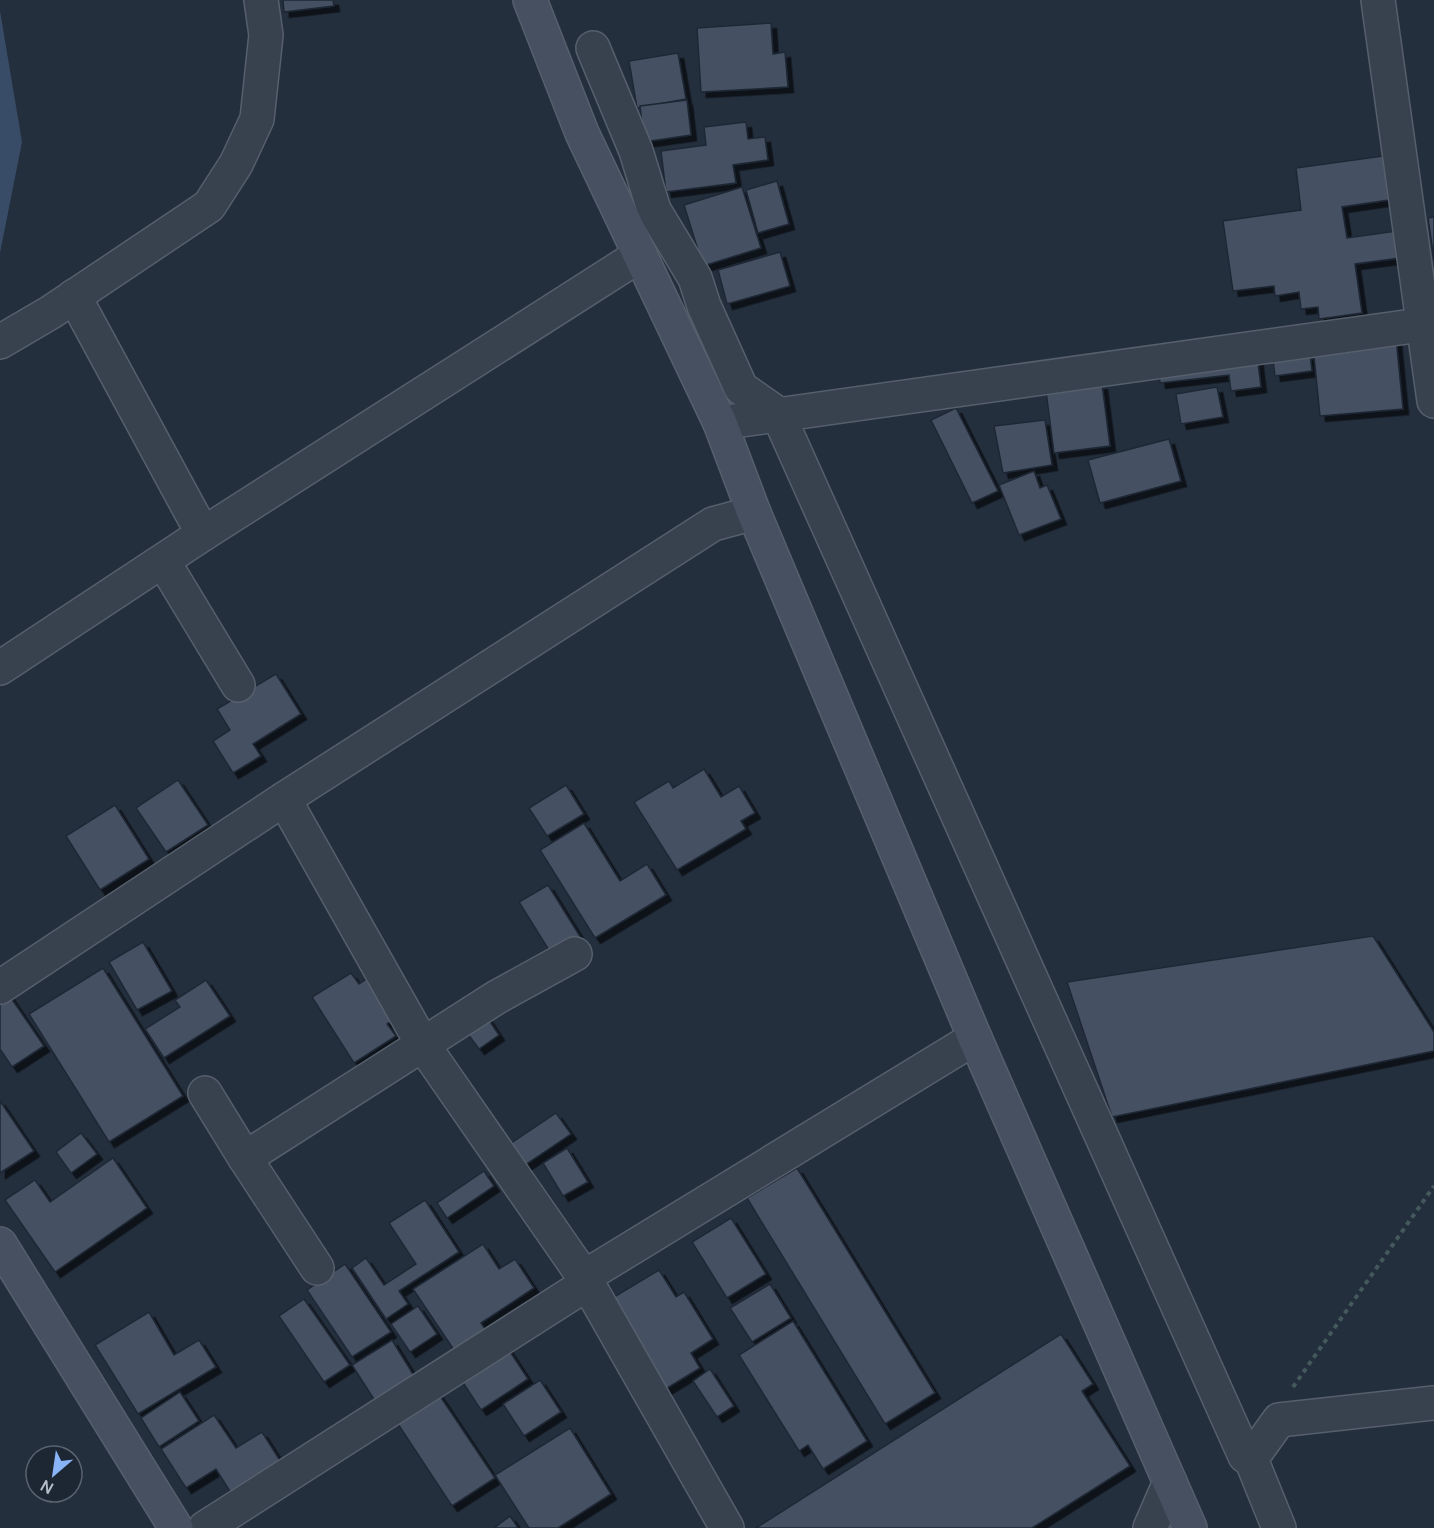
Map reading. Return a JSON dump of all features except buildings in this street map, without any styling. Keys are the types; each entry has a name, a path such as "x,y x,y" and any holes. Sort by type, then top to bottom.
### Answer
{"street":[{"path":"0,342 74,296 209,206 231,173 257,119 266,35 261,0"},
{"path":"530,0 582,133 720,423 754,513 975,1038 1190,1528"},
{"path":"1378,0 1428,324 1434,401"},
{"path":"592,48 636,151 654,210 695,278 704,306 741,388 778,414 1245,1456"},
{"path":"600,167 636,151"},
{"path":"0,668 203,534 640,255"},
{"path":"658,292 695,278"},
{"path":"74,296 203,534"},
{"path":"720,423 1428,324"},
{"path":"0,987 284,799 713,524 754,513"},
{"path":"162,561 238,685"},
{"path":"284,799 423,1044 584,1277 728,1528"},
{"path":"245,1158 497,997 575,954"},
{"path":"584,1277 975,1038"},
{"path":"205,1093 317,1268"},
{"path":"0,1244 176,1528"},
{"path":"205,1528 585,1285 584,1277"},
{"path":"1279,1528 1251,1459 1279,1420 1434,1403"},
{"path":"1150,1528 1170,1482"}],"path":[{"path":"1292,1388 1434,1186"}],"water":[{"path":"0,11 22,142 0,253"}]}
